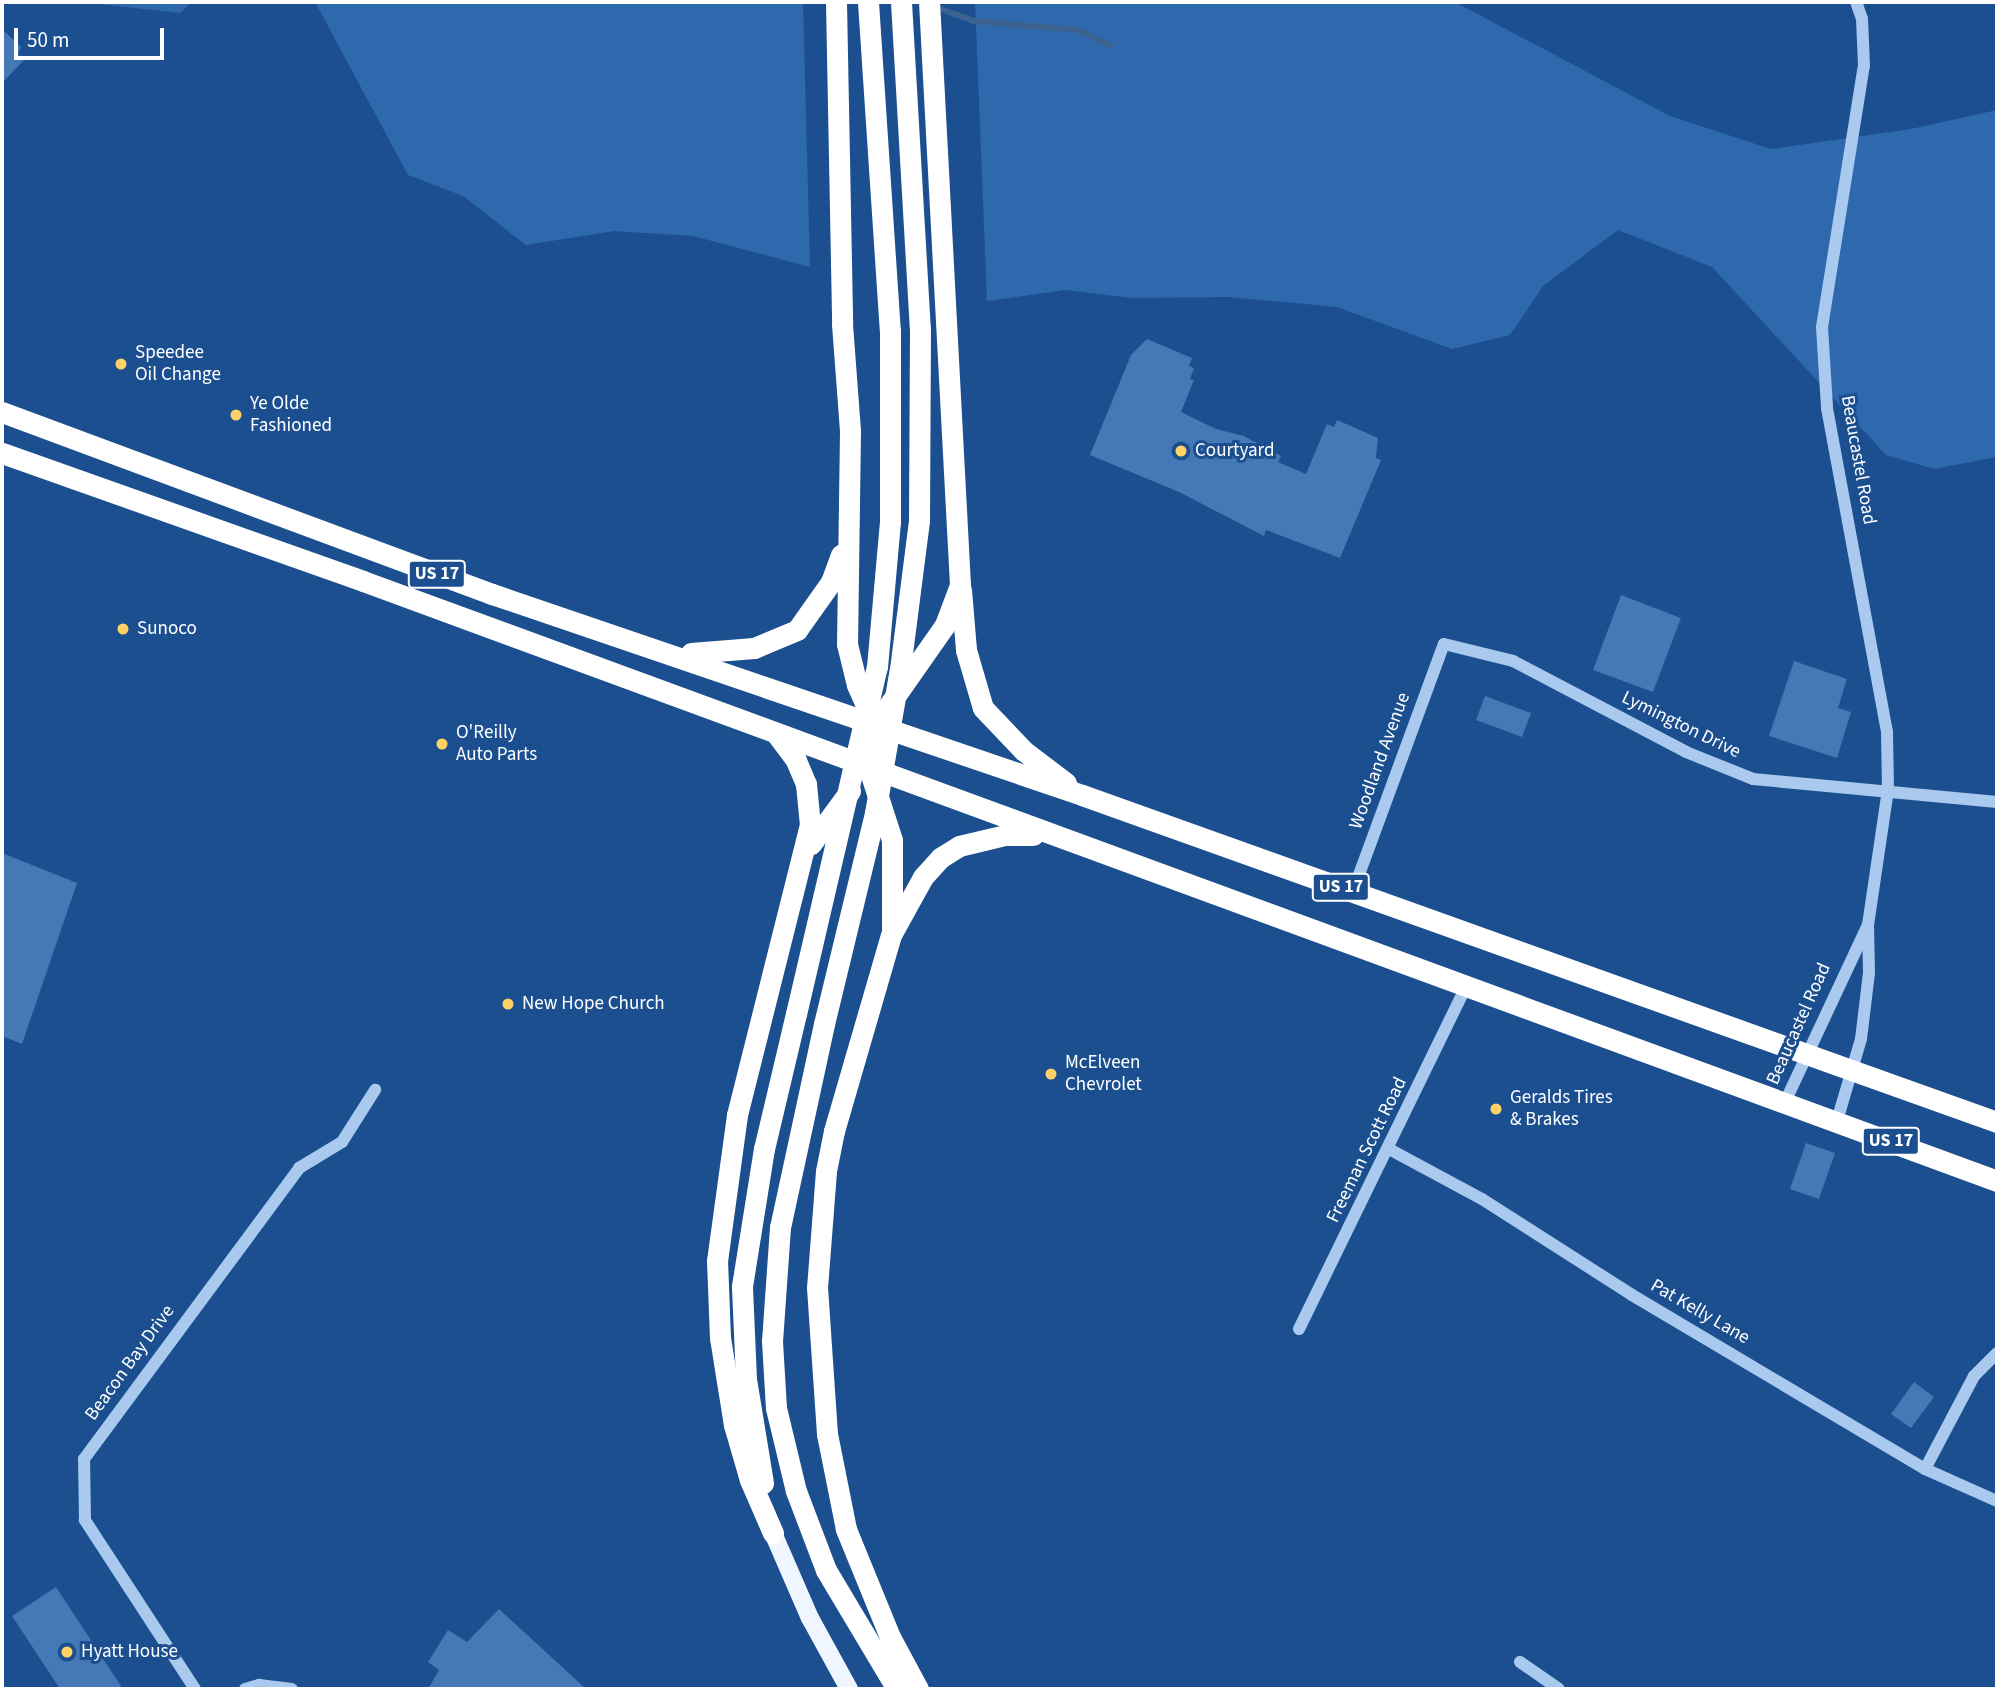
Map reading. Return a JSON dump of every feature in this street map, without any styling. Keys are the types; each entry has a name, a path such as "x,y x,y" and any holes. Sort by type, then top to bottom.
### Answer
{"highway":[{"path":"836,2 842,324 850,431 846,540 850,664 875,725"},
{"path":"773,1533 746,1379 742,1286 764,1149 877,667 890,522 890,330 868,2"},
{"path":"897,1689 826,1570 796,1491 776,1408 772,1341 780,1227 824,1024 875,813 900,669 919,520 920,328 901,2"},
{"path":"929,2 960,585 967,650 982,708 1024,751 1082,795"},
{"name":"US 17","path":"2,412 492,594 675,653 1082,795 1997,1122"},
{"name":"US 17","path":"2,453 363,581 1997,1181"},
{"path":"675,653 754,648 797,630 831,582 846,540"},
{"path":"891,935 892,840 869,769 875,725 945,625 960,585"},
{"path":"773,1533 750,1480 734,1425 720,1338 717,1261 737,1115 810,825 806,784 777,735"},
{"path":"804,855 824,823 869,769"},
{"path":"918,1689 890,1637 846,1529 818,1355 818,1254 826,1171 834,1131 891,935 923,877 950,852 978,839 1005,835 1052,835"}],"main road":[{"path":"773,1533 810,1618 849,1689"}],"street":[{"name":"Beaucastel Road","path":"1837,1121 1853,1069 1869,973 1868,925 1888,789 1887,732 1827,407 1822,327 1864,66 1862,19 1856,2"},
{"name":"Lymington Drive","path":"1444,644 1513,661 1726,771 1753,779 1888,789 1997,802"},
{"name":"Woodland Avenue","path":"1353,891 1444,644"},
{"name":"Beaucastel Road","path":"1785,1102 1805,1053 1868,925"},
{"name":"Freeman Scott Road","path":"1299,1329 1389,1149 1466,986"},
{"name":"Beacon Bay Drive","path":"195,1689 85,1520 84,1459 299,1168 342,1142 375,1090"},
{"name":"Pat Kelly Lane","path":"1389,1149 1482,1199 1632,1295 1925,1469 1997,1501"},
{"path":"1925,1469 1974,1376 1997,1353"},
{"path":"1520,1662 1559,1689"},
{"path":"245,1689 259,1685 292,1689"}],"shaded area":[{"path":"81,2 192,2 180,13"},
{"path":"315,2 803,2 810,267 693,236 614,231 526,245 463,196 408,175"},
{"path":"975,2 1455,2 1670,116 1771,149 1911,129 1997,110 1997,457 1934,469 1886,455 1712,267 1618,230 1543,286 1510,335 1452,349 1337,307 1228,297 1132,298 1065,290 987,301"}],"building":[{"path":"2,29 21,47 18,54 24,60 2,83"},
{"name":"Courtyard","path":"1147,339 1192,358 1189,366 1194,368 1190,379 1194,380 1181,412 1216,429 1244,436 1281,456 1278,462 1306,474 1327,424 1334,427 1337,420 1378,438 1376,458 1381,460 1340,558 1266,530 1264,536 1179,492 1090,455 1131,355"},
{"path":"1621,595 1681,618 1653,692 1593,670"},
{"path":"1794,661 1847,679 1838,708 1851,712 1837,758 1769,736"},
{"path":"1485,696 1531,713 1522,737 1476,720"},
{"path":"2,853 77,883 22,1044 2,1036"},
{"path":"1806,1143 1835,1153 1819,1199 1790,1189"},
{"path":"1914,1382 1934,1397 1911,1428 1891,1414"},
{"name":"Hyatt House","path":"56,1587 123,1689 60,1689 12,1616"},
{"path":"499,1609 586,1689 428,1689 439,1670 428,1662 448,1630 467,1642"}],"waterway":[{"path":"941,9 974,21 1077,30 1111,46"}],"place":[{"name":"Speedee Oil Change","path":"121,364"},
{"name":"Ye Olde Fashioned","path":"236,415"},
{"name":"Courtyard","path":"1181,451"},
{"name":"Sunoco","path":"123,629"},
{"name":"O'Reilly Auto Parts","path":"442,744"},
{"name":"New Hope Church","path":"508,1004"},
{"name":"McElveen Chevrolet","path":"1051,1074"},
{"name":"Geralds Tires & Brakes","path":"1496,1109"},
{"name":"Hyatt House","path":"67,1652"}]}
